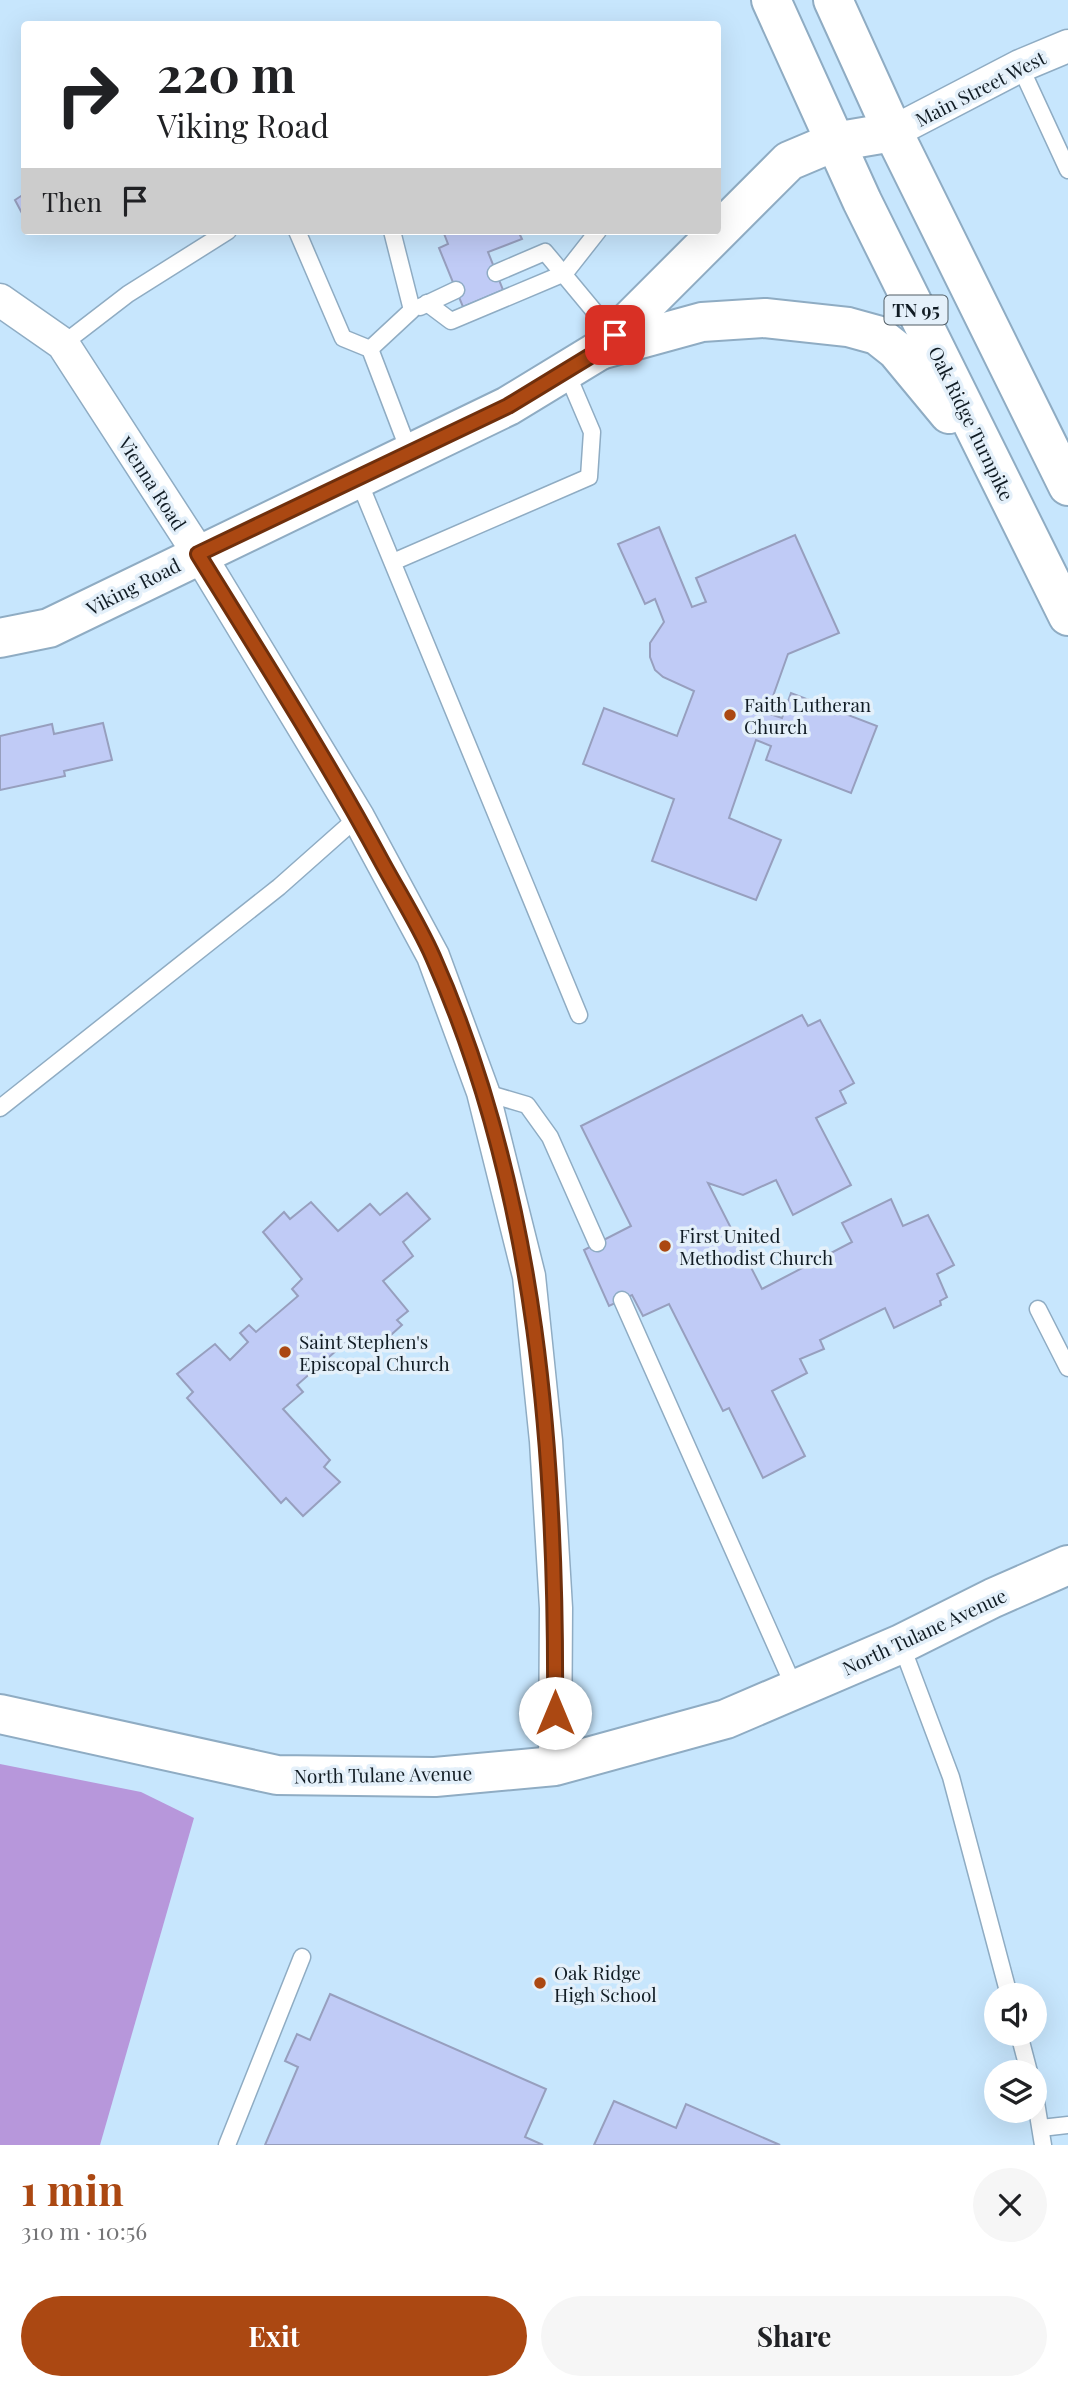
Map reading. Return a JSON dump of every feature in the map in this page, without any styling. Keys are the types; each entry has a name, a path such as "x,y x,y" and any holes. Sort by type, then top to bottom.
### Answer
{"main road":[{"name":"Oak Ridge Turnpike","path":"771,0 834,142 1068,617"},
{"name":"TN 95","path":"833,0 893,132 1068,486"},
{"name":"Viking Road","path":"721,229 789,161 834,142 893,132"},
{"name":"Viking Road","path":"0,638 49,628 409,451 508,406 607,342 715,235"},
{"path":"607,342 702,322 765,318 848,327 877,335 924,381 1009,496"},
{"name":"North Tulane Avenue","path":"0,1714 277,1775 435,1777 555,1766 726,1719 901,1644 993,1598 1068,1565"}],"street":[{"name":"Main Street West","path":"893,132 1020,66 1068,46"},
{"name":"Vienna Road","path":"0,300 63,344 198,554 358,817 433,956 483,1092 529,1276 538,1359 556,1608 555,1766"}],"lane":[{"path":"1020,66 1062,144 1068,170"},
{"path":"63,344 128,294 222,235"},
{"path":"299,235 343,338 370,349 409,451"},
{"path":"393,235 419,307 451,321 565,273 595,235"},
{"path":"496,273 545,252 565,273 607,342"},
{"path":"370,349 419,307 456,290"},
{"path":"393,562 589,477 592,432 566,371"},
{"path":"357,477 579,1015"},
{"path":"0,1108 279,887 358,817"},
{"path":"483,1092 527,1105 550,1137 597,1243"},
{"path":"622,1300 795,1689"},
{"path":"1038,1309 1068,1368"},
{"path":"901,1644 951,1777 1006,1983"},
{"path":"227,2145 302,1957"},
{"path":"1040,2123 1043,2145"},
{"path":"1041,2128 1068,2125"}],"shaded area":[{"path":"0,1764 141,1792 194,1818 100,2145 0,2145"}],"building":[{"path":"21,196 21,211 15,200"},
{"path":"445,235 520,235 522,239 488,252 503,290 463,307 439,248 448,244"},
{"name":"Faith Lutheran Church","path":"659,527 692,607 706,602 696,578 795,535 839,633 788,654 767,713 782,718 791,693 877,726 851,793 766,760 771,746 756,740 729,818 781,840 756,900 652,861 674,799 583,764 604,708 677,736 694,691 663,677 655,670 650,657 650,643 664,622 655,599 645,604 618,544"},
{"path":"103,723 112,760 64,771 65,776 0,790 0,736 52,724 54,734"},
{"name":"First United Methodist Church","path":"802,1015 808,1026 820,1020 854,1083 840,1091 846,1103 816,1118 851,1185 793,1215 776,1180 743,1195 708,1183 762,1289 852,1242 842,1223 891,1199 903,1226 928,1215 954,1265 937,1274 947,1297 940,1301 941,1305 894,1328 885,1308 820,1340 824,1349 800,1359 807,1373 772,1391 805,1456 763,1478 729,1408 723,1411 669,1304 643,1316 632,1295 609,1306 584,1250 631,1226 581,1126"},
{"name":"Saint Stephen's Episcopal Church","path":"407,1193 430,1219 403,1242 413,1256 383,1281 408,1311 397,1320 402,1325 382,1343 377,1337 364,1349 353,1336 297,1385 303,1392 283,1409 330,1460 324,1467 340,1482 303,1516 286,1498 281,1503 187,1398 193,1392 177,1374 215,1344 230,1360 248,1342 240,1333 249,1325 256,1332 298,1296 292,1289 302,1279 263,1232 284,1212 290,1219 311,1202 338,1231 370,1204 380,1215"},
{"path":"330,1994 546,2089 525,2137 543,2145 265,2145 298,2067 285,2061 297,2034 310,2040"},
{"path":"614,2101 676,2128 686,2104 780,2145 594,2145"}],"place":[{"name":"Faith Lutheran Church","path":"730,715"},
{"name":"First United Methodist Church","path":"665,1246"},
{"name":"Saint Stephen's Episcopal Church","path":"285,1352"},
{"name":"Oak Ridge High School","path":"540,1983"}],"route":[{"path":"555,1713 556,1608 546,1441 529,1276 483,1092 433,956 358,817 198,554 508,406 600,350 615,335"}]}
